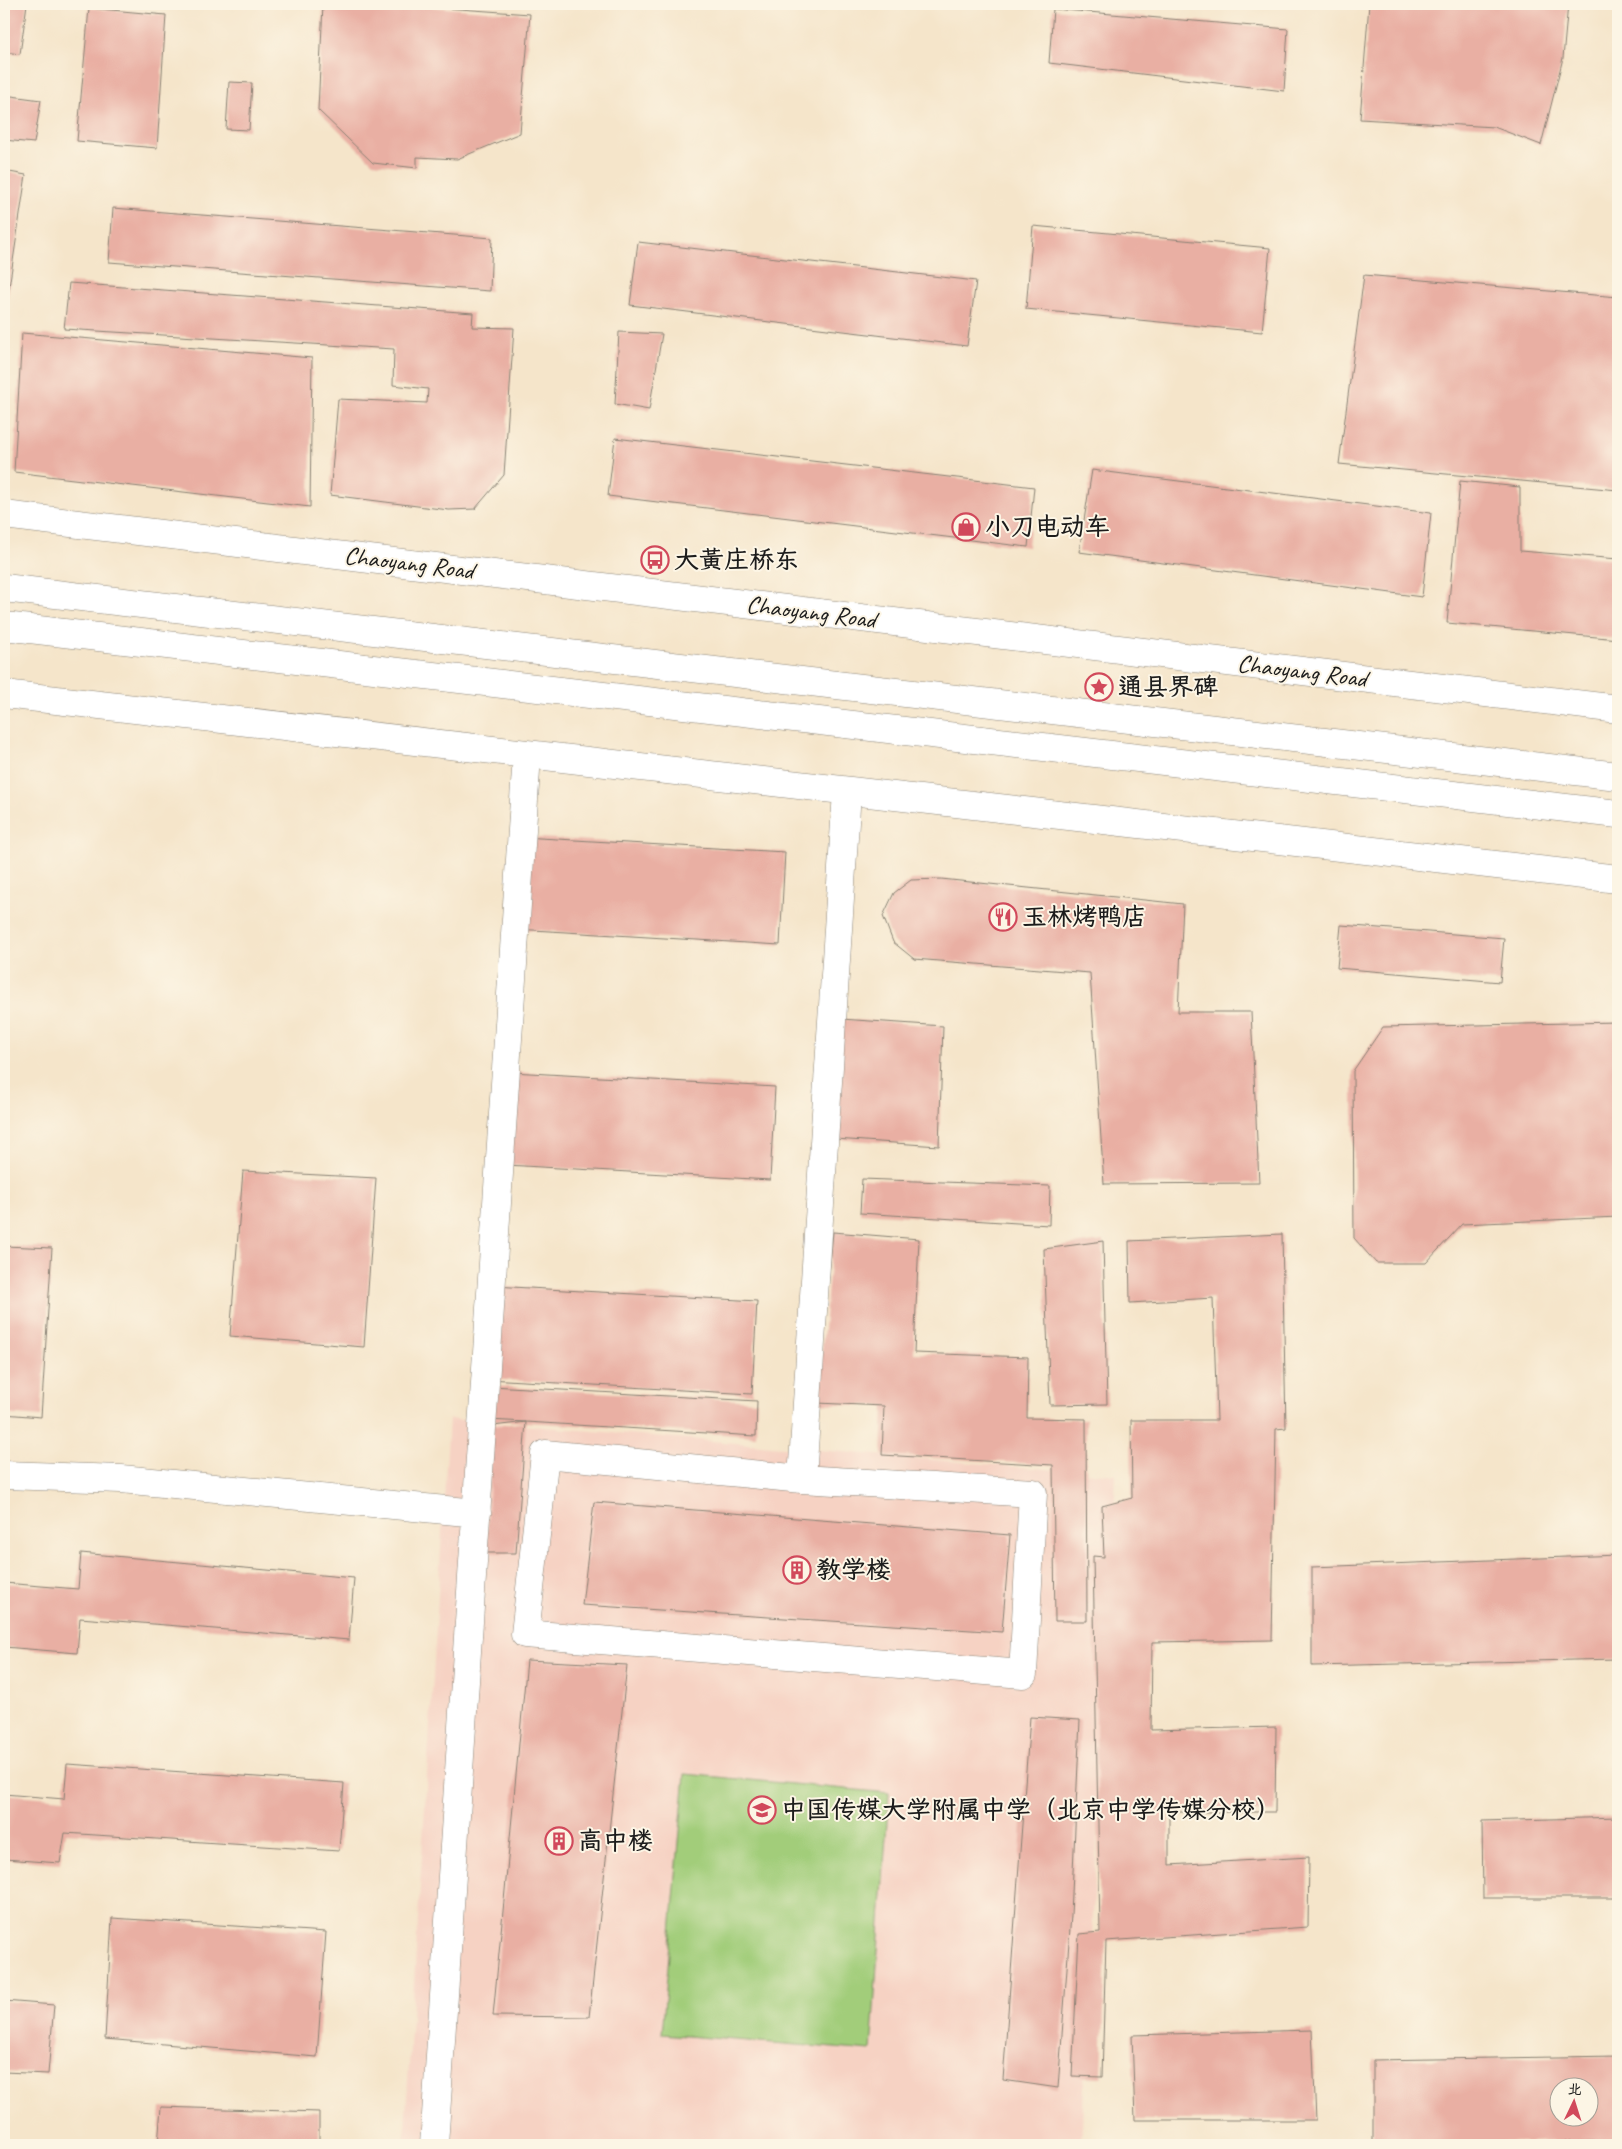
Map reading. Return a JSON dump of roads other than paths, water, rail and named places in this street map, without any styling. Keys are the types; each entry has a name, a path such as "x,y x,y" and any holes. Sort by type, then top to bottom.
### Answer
{"main road":[{"name":"Chaoyang Road","path":"4,515 1618,709"},
{"path":"4,588 1618,776"},
{"path":"4,626 1618,814"},
{"path":"4,694 1618,879"},
{"path":"434,2145 527,755"},
{"path":"802,1480 847,792"},
{"path":"545,1454 802,1480 1033,1493 1023,1674 525,1634 545,1454"},
{"path":"4,1475 121,1479 477,1513"}],"place":[{"name":"小刀电动车","path":"966,527"},
{"name":"大黄庄桥东","path":"655,560"},
{"name":"通县界碑","path":"1099,687"},
{"name":"玉林烤鸭店","path":"1003,917"},
{"name":"教学楼","path":"797,1570"},
{"name":"中国传媒大学附属中学（北京中学传媒分校）","path":"762,1810"},
{"name":"高中楼","path":"559,1841"}]}
